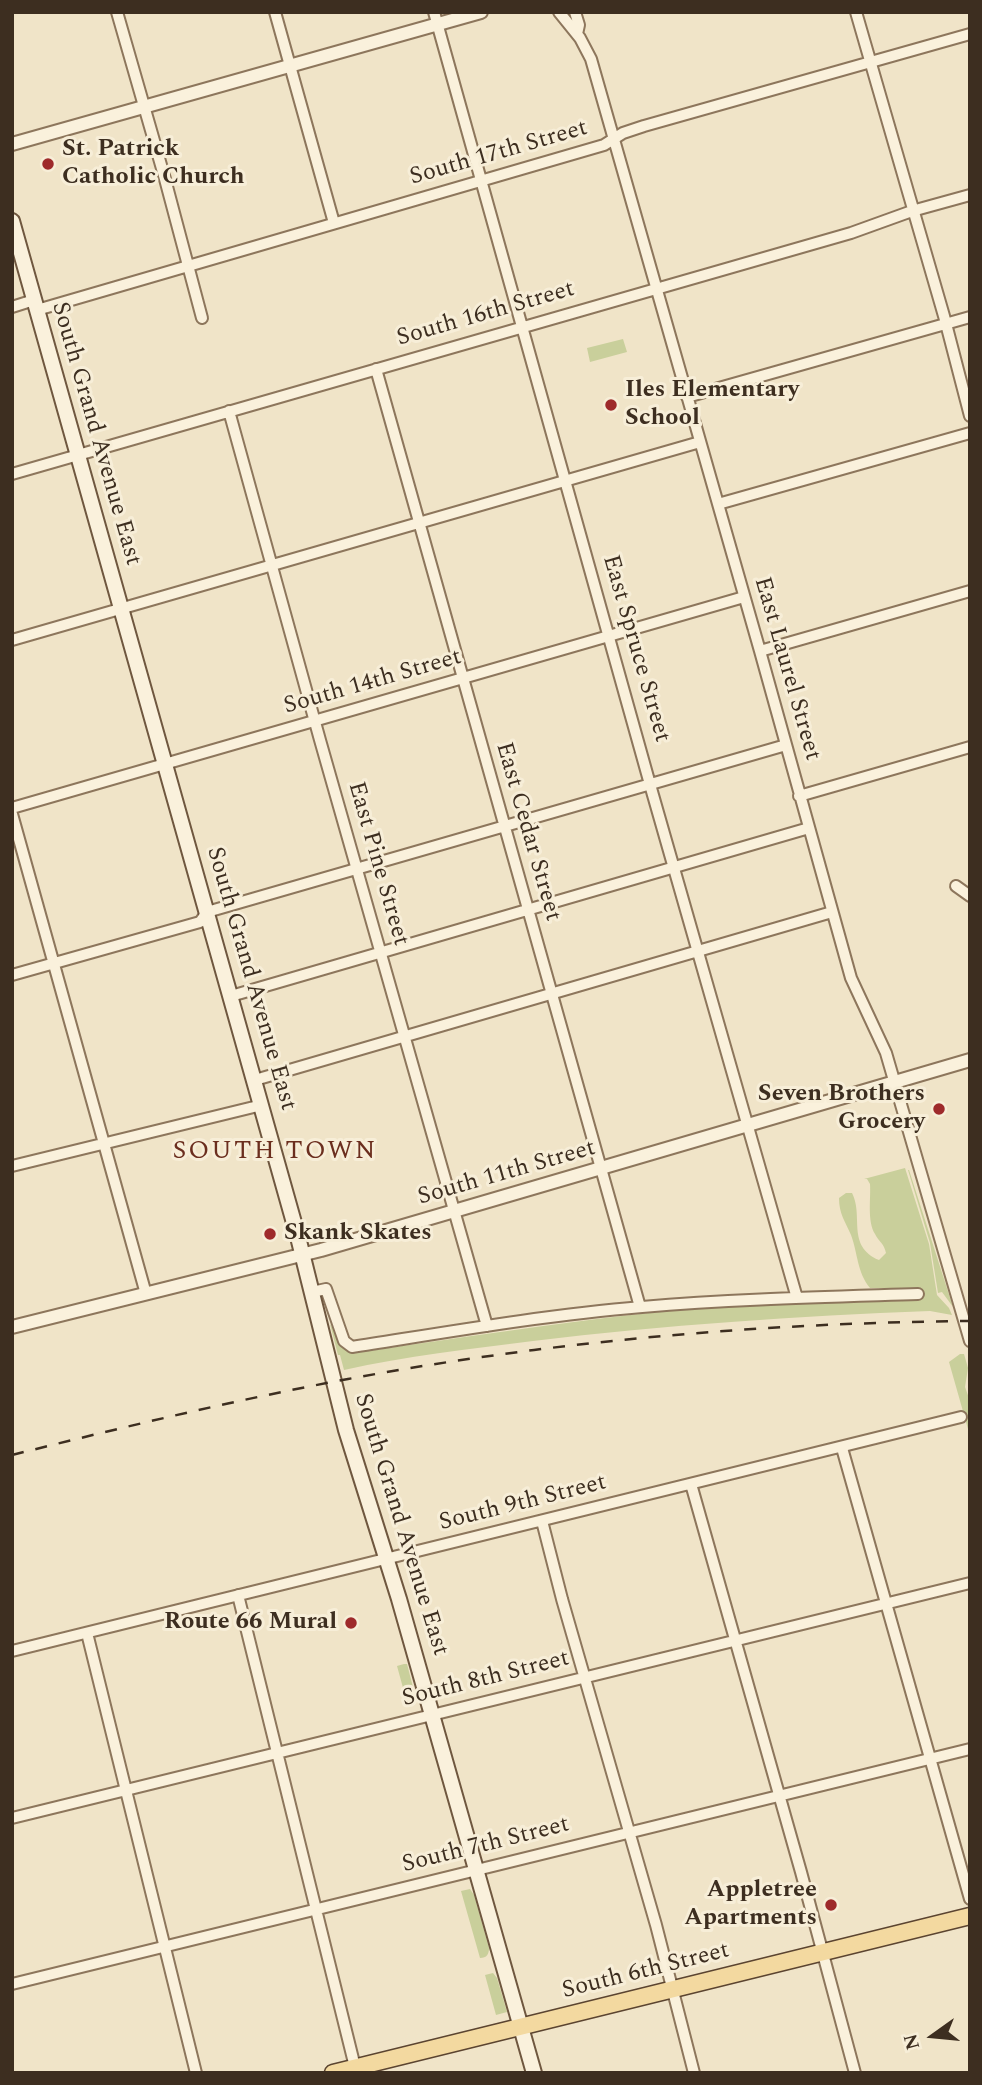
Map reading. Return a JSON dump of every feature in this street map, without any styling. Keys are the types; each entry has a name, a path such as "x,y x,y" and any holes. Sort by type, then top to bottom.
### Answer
{"main road":[{"name":"South Grand Avenue East","path":"12,221 262,1105 303,1255 346,1430 433,1714 534,2073"},
{"name":"South 6th Street","path":"333,2073 356,2070 521,2025 970,1916"}],"street":[{"path":"117,12 202,318"},
{"path":"275,12 334,223"},
{"path":"12,144 290,66 436,18 481,12"},
{"name":"East Laurel Street","path":"559,12 577,34 591,60 851,978 879,1036 970,1341"},
{"path":"576,12 579,25 577,34"},
{"path":"856,12 970,416"},
{"name":"East Spruce Street","path":"436,18 649,783 797,1298"},
{"name":"South 17th Street","path":"12,307 36,305 188,266 481,181 614,140 643,126 970,34"},
{"name":"South 16th Street","path":"12,474 851,233 912,211 970,195"},
{"path":"687,397 970,317"},
{"name":"East Cedar Street","path":"376,369 640,1307"},
{"name":"East Pine Street","path":"229,411 487,1326"},
{"path":"718,504 970,433"},
{"path":"12,640 700,442"},
{"path":"760,650 970,591"},
{"name":"South 14th Street","path":"12,808 744,597"},
{"path":"12,975 200,922 207,912 786,745"},
{"path":"799,796 970,747"},
{"path":"12,814 146,1294"},
{"path":"231,996 809,828"},
{"path":"956,886 970,896"},
{"path":"255,1080 832,912"},
{"name":"South 11th Street","path":"12,1327 303,1255 970,1060"},
{"path":"12,1167 262,1105"},
{"path":"312,1292 326,1289 344,1341 352,1347 487,1326 640,1307 918,1294"},
{"name":"South 9th Street","path":"12,1651 961,1418"},
{"path":"842,1448 970,1899"},
{"path":"691,1485 855,2073"},
{"path":"542,1521 694,2073"},
{"name":"South 8th Street","path":"12,1818 970,1583"},
{"path":"239,1595 356,2070"},
{"path":"87,1633 196,2073"},
{"name":"South 7th Street","path":"12,1984 970,1749"}],"green space":[{"path":"623,339 627,352 590,362 587,348"},
{"path":"905,1168 929,1244 937,1295 952,1315 930,1311 880,1313 632,1330 438,1353 344,1370 338,1355 330,1324 347,1350 355,1353 570,1322 732,1305 819,1300 919,1301 918,1288 870,1288 860,1269 839,1204 839,1198 846,1193 852,1193 857,1211 859,1239 869,1254 879,1260 886,1253 873,1229 870,1216 870,1184 864,1179"},
{"path":"908,1170 953,1307 942,1292 938,1293 930,1243"},
{"path":"964,1354 968,1368 965,1387 970,1401 970,1429 949,1362"},
{"path":"407,1664 415,1695 413,1705 408,1706 397,1666"},
{"path":"470,1889 489,1948 487,1955 482,1958 461,1891"},
{"path":"493,1973 507,2012 496,2015 485,1975"}],"railway":[{"path":"12,1455 264,1396 348,1379 502,1354 735,1330 970,1321"}],"place":[{"name":"St. Patrick Catholic Church","path":"48,164"},
{"name":"Iles Elementary School","path":"611,405"},
{"name":"Seven Brothers Grocery","path":"939,1109"},
{"name":"Skank Skates","path":"270,1234"},
{"name":"Route 66 Mural","path":"351,1623"},
{"name":"Appletree Apartments","path":"831,1905"}],"district":[{"name":"SOUTH TOWN","path":"275,1153"}]}
